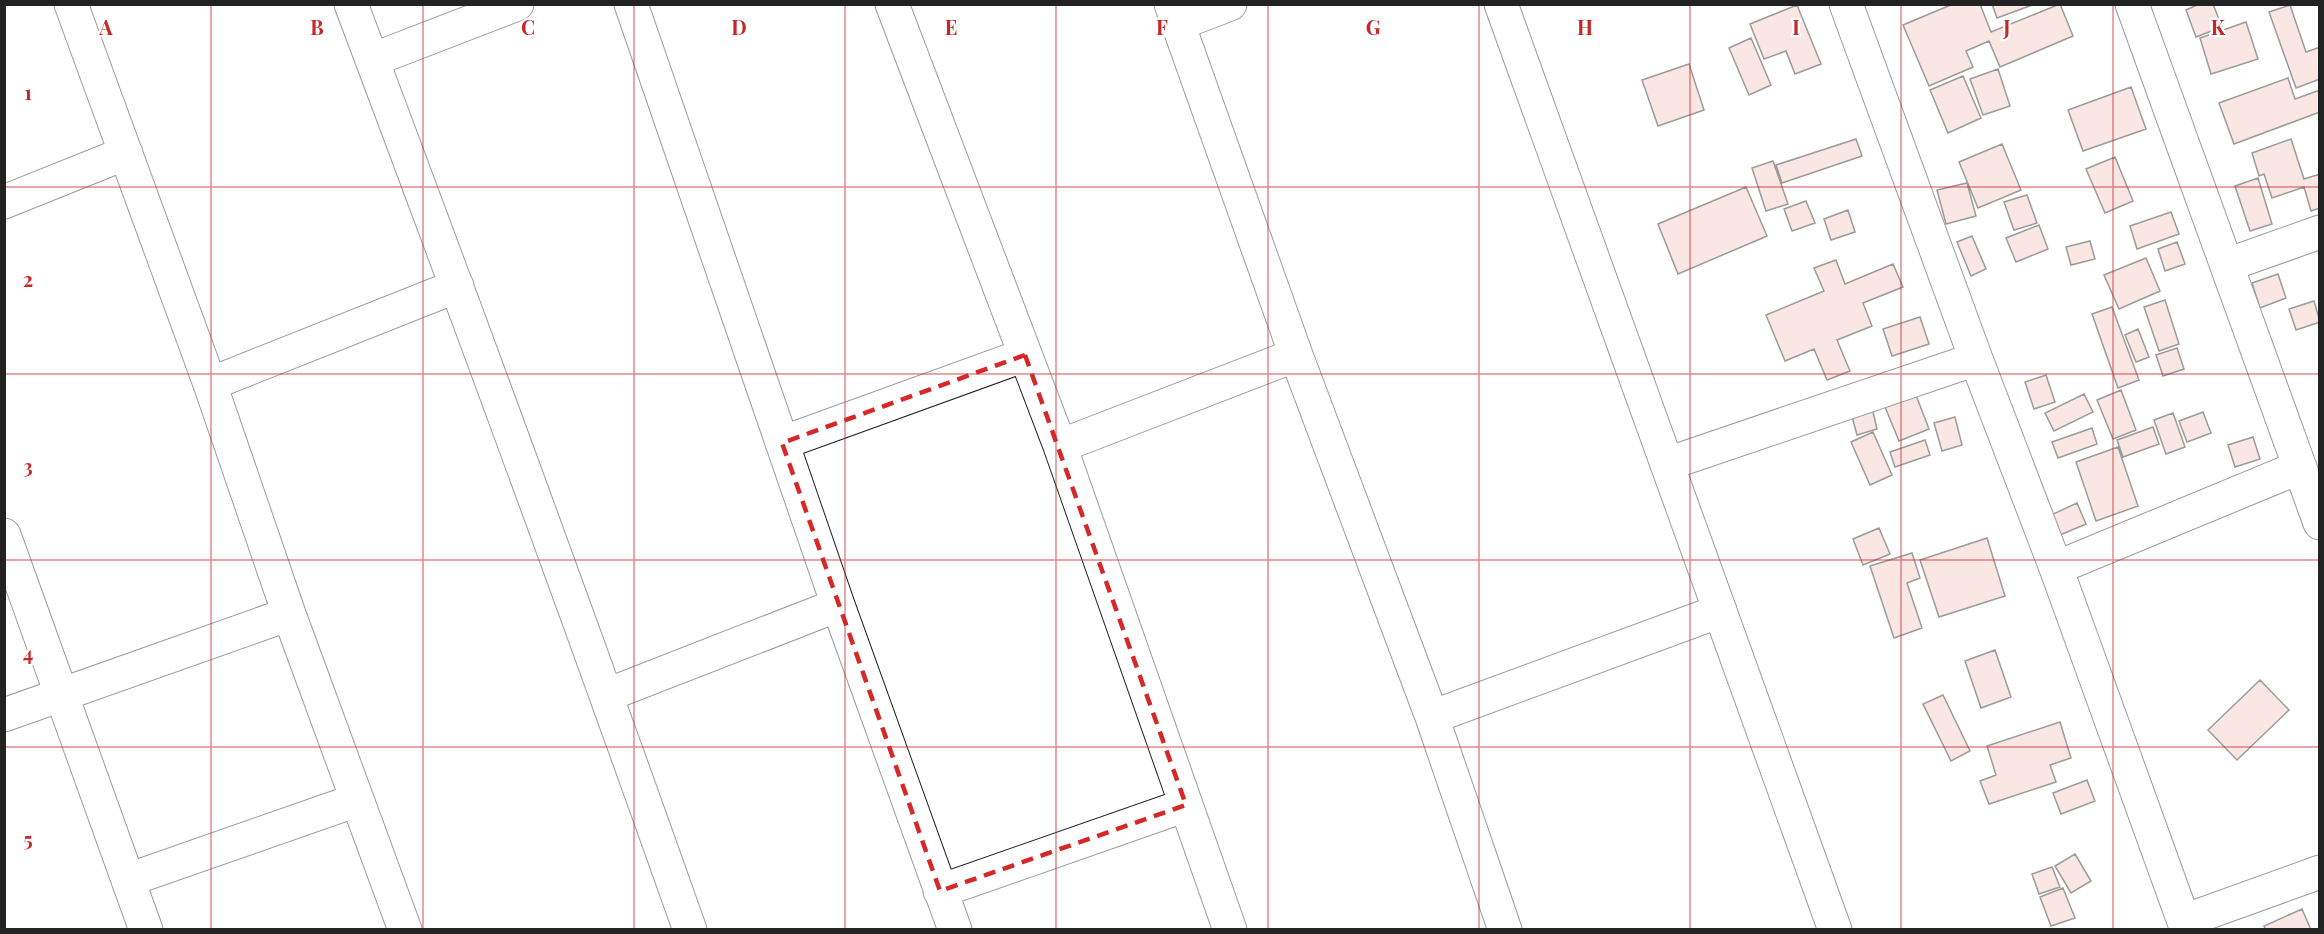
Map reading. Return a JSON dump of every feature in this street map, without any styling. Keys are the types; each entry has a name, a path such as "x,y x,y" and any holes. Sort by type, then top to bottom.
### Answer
{"street":[{"path":"71,4 210,384 289,614 405,930"},
{"path":"351,4 607,694 690,930"},
{"path":"372,60 517,4"},
{"path":"632,4 838,605 955,930"},
{"path":"892,4 1060,446 1230,930"},
{"path":"1230,4 1174,14 1296,355 1432,717 1505,930"},
{"path":"1501,4 1835,930"},
{"path":"1846,4 2186,925 2319,872"},
{"path":"2132,4 2319,523"},
{"path":"4,202 126,153"},
{"path":"2227,265 2319,232"},
{"path":"210,384 457,286"},
{"path":"782,443 1025,355"},
{"path":"1060,446 1296,355"},
{"path":"1667,464 1976,359"},
{"path":"2056,568 2300,466"},
{"path":"4,535 146,930"},
{"path":"607,694 838,605"},
{"path":"1432,717 1720,611"},
{"path":"4,715 289,614"},
{"path":"128,880 357,800"},
{"path":"940,891 1186,805"}],"highlighted area":[{"path":"1025,355 1186,805 940,891 782,443"}],"building":[{"path":"1953,4 1980,4 1991,32 2060,4 2073,36 2000,67 1989,41 1966,51 1973,67 1929,86 1903,25"},
{"path":"1992,4 2035,4 1997,18"},
{"path":"2199,4 2213,4 2222,27 2196,37 2186,10"},
{"path":"1797,5 1821,64 1795,74 1786,51 1764,59 1750,24"},
{"path":"2290,5 2306,52 2320,47 2320,79 2296,88 2269,12"},
{"path":"2246,22 2258,59 2211,74 2200,38"},
{"path":"1751,38 1771,85 1749,95 1729,48"},
{"path":"1689,64 1704,110 1658,126 1642,80"},
{"path":"1998,69 2010,106 1983,115 1970,79"},
{"path":"1963,76 1981,118 1948,133 1930,90"},
{"path":"2288,78 2295,99 2320,90 2320,112 2234,144 2219,103"},
{"path":"2131,87 2146,129 2083,151 2068,110"},
{"path":"1856,139 1862,156 1782,183 1776,165"},
{"path":"2291,139 2304,179 2320,174 2320,208 2311,211 2304,187 2272,198 2264,174 2259,176 2252,153"},
{"path":"2002,144 2021,190 1978,208 1959,162"},
{"path":"2115,157 2133,201 2105,213 2086,169"},
{"path":"1773,161 1788,204 1766,211 1752,168"},
{"path":"2258,178 2272,224 2250,231 2235,186"},
{"path":"1967,183 1976,216 1946,224 1937,190"},
{"path":"1746,187 1767,236 1678,274 1658,224"},
{"path":"2027,195 2037,223 2014,230 2004,202"},
{"path":"1806,201 1815,223 1792,231 1784,209"},
{"path":"1848,210 1855,232 1831,240 1824,219"},
{"path":"2171,212 2179,234 2137,249 2130,226"},
{"path":"2039,225 2048,249 2016,262 2006,238"},
{"path":"1972,236 1986,269 1971,276 1957,242"},
{"path":"2090,241 2095,259 2071,265 2066,247"},
{"path":"2177,242 2185,264 2165,271 2158,249"},
{"path":"2146,258 2160,291 2119,309 2104,275"},
{"path":"1836,260 1845,284 1893,264 1903,287 1863,303 1872,326 1837,340 1850,371 1827,380 1814,349 1785,361 1766,315 1824,291 1814,268"},
{"path":"2278,274 2286,298 2260,308 2252,283"},
{"path":"2165,300 2179,344 2159,351 2144,307"},
{"path":"2314,301 2320,322 2296,330 2289,309"},
{"path":"2112,307 2139,380 2118,388 2092,314"},
{"path":"1920,317 1929,344 1892,356 1883,329"},
{"path":"2138,329 2149,357 2136,362 2125,335"},
{"path":"2177,348 2184,369 2163,376 2156,355"},
{"path":"2046,375 2055,402 2034,409 2025,382"},
{"path":"1914,390 1929,429 1899,441 1883,402"},
{"path":"2121,390 2136,430 2113,439 2097,400"},
{"path":"2084,394 2093,412 2054,431 2045,413"},
{"path":"1871,403 1877,429 1857,435 1850,409"},
{"path":"2203,412 2211,433 2187,442 2179,421"},
{"path":"2173,413 2185,447 2166,454 2154,420"},
{"path":"1955,417 1962,445 1942,451 1934,423"},
{"path":"2153,427 2159,444 2123,457 2117,440"},
{"path":"2092,428 2097,444 2058,458 2052,442"},
{"path":"1873,432 1892,475 1870,485 1851,442"},
{"path":"2253,437 2260,459 2235,467 2228,445"},
{"path":"1925,440 1930,455 1895,467 1890,452"},
{"path":"2118,447 2138,506 2096,521 2076,462"},
{"path":"2077,503 2086,524 2060,535 2051,515"},
{"path":"1879,528 1890,554 1863,565 1853,539"},
{"path":"1987,538 2005,596 1939,617 1920,560"},
{"path":"1912,553 1920,578 1907,583 1922,628 1894,638 1870,566"},
{"path":"1995,650 2011,697 1981,708 1965,661"},
{"path":"2260,680 2289,710 2237,760 2208,730"},
{"path":"1943,695 1970,751 1951,761 1923,704"},
{"path":"2060,722 2071,758 2050,765 2056,782 1989,804 1980,781 1996,775 1987,746"},
{"path":"2087,780 2095,801 2061,814 2053,793"},
{"path":"2075,854 2091,881 2071,893 2055,866"},
{"path":"2052,867 2060,887 2039,894 2032,874"},
{"path":"2063,888 2075,918 2051,926 2040,897"},
{"path":"2302,909 2311,930 2266,930 2264,926"}]}
